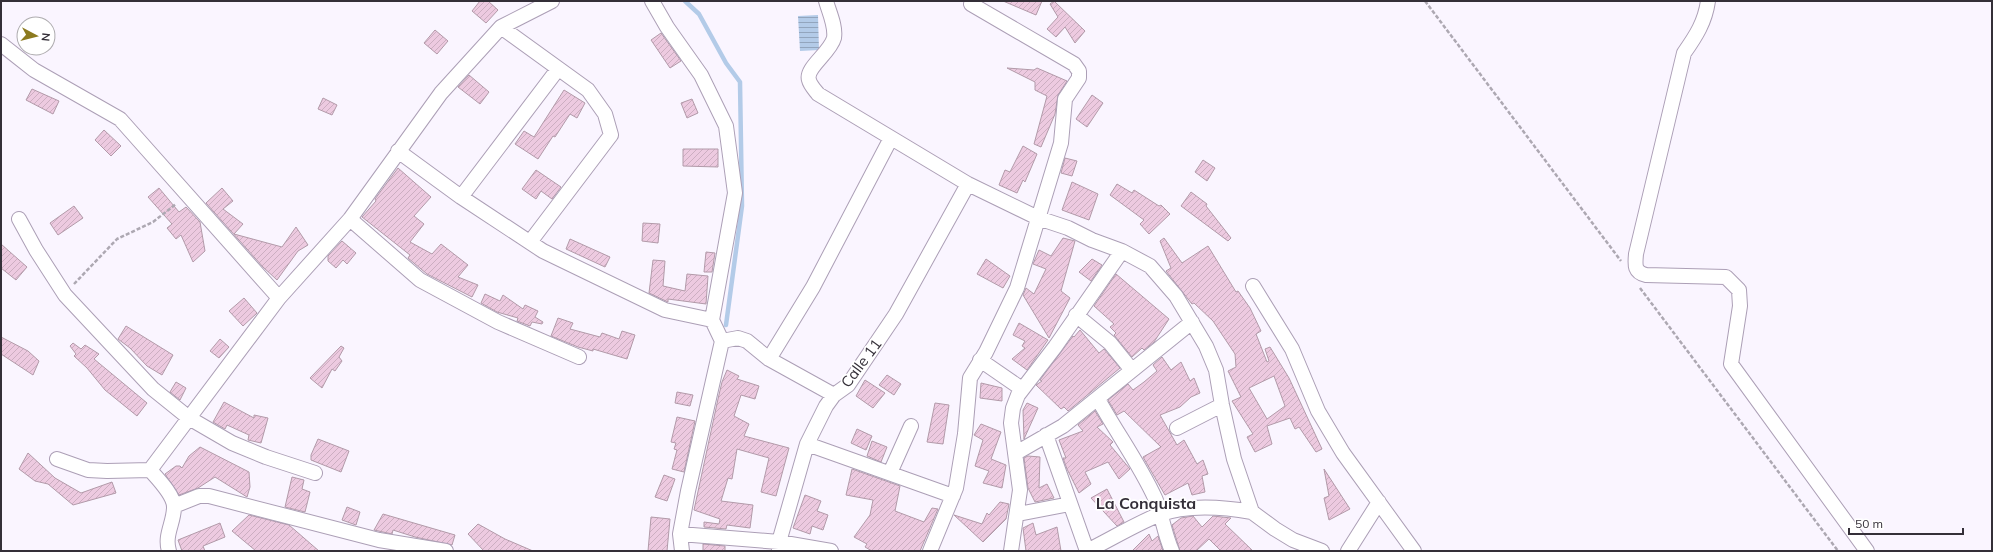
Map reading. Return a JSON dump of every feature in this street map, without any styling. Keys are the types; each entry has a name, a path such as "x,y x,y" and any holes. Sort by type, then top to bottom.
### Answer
{"street":[{"path":"150,470 279,298 350,219 441,93 501,27 552,1"},
{"path":"652,1 667,27 701,75 726,126 736,193 712,320 722,341 688,491 680,534 682,551"},
{"path":"826,1 833,25 834,37 830,49 812,68 809,80 818,94 824,99 968,184 1038,218 1068,228 1092,240 1122,251 1150,266 1176,296 1206,346 1216,370 1234,459 1252,512"},
{"path":"1708,1 1706,15 1699,32 1684,53 1636,254 1635,268 1646,276 1726,277 1739,290 1740,306 1731,364 1867,551"},
{"path":"930,551 956,488 965,434 970,378 986,352 1017,288 1063,136 1065,99 1078,78 1079,71 1074,64 971,4"},
{"path":"501,27 588,90 605,114 611,135 530,242"},
{"path":"1,44 34,70 120,119 279,298"},
{"path":"461,197 558,69"},
{"path":"769,359 813,287 891,138"},
{"path":"398,151 461,197 557,258 665,310 712,320"},
{"name":"Calle 11","path":"779,546 807,444 826,406 834,395 848,385 896,314 968,184"},
{"path":"19,219 36,250 65,295 152,390 189,418 232,443 266,457 315,473"},
{"path":"350,219 420,280 498,322 579,356"},
{"path":"1011,551 1018,514 1020,490 1011,424 1013,408 1022,389 1055,347 1122,251"},
{"path":"1253,286 1292,349 1318,411 1343,453 1414,551"},
{"path":"1076,315 1110,343 1131,369"},
{"path":"1016,453 1063,426 1098,399 1131,369 1192,322"},
{"path":"722,341 738,338 747,341 769,359 834,395"},
{"path":"980,360 1022,389"},
{"path":"1098,399 1134,458 1156,500 1159,515 1172,551"},
{"path":"1177,428 1222,405"},
{"path":"890,473 911,426"},
{"path":"1046,435 1087,551 1159,515 1201,507 1222,506 1252,512 1293,540 1322,551"},
{"path":"807,444 953,496"},
{"path":"57,460 88,470 150,470"},
{"path":"150,470 170,496 174,506 168,546"},
{"path":"174,506 199,496 209,496 379,540 446,551"},
{"path":"1348,551 1379,502"},
{"path":"1018,514 1070,504"},
{"path":"680,534 831,551"}],"path":[{"path":"65,295 117,239 153,222 187,194"}],"water":[{"path":"818,15 819,50 800,51 798,16"}],"building":[{"path":"480,1 488,1 498,10 486,23 472,11"},
{"path":"1003,1 1042,1 1036,15"},
{"path":"1054,1 1085,31 1075,43 1065,27 1056,37 1047,29 1058,17 1050,4"},
{"path":"435,30 448,41 437,54 424,43"},
{"path":"661,33 681,61 670,68 651,40"},
{"path":"1007,68 1034,70 1037,68 1067,81 1058,95 1055,114 1041,147 1034,144 1047,96 1035,90 1035,82"},
{"path":"469,75 489,92 480,104 458,87"},
{"path":"32,89 59,101 53,114 26,100"},
{"path":"564,90 585,103 577,118 570,114 538,159 515,144 524,131 534,137"},
{"path":"1092,95 1103,103 1087,127 1076,119"},
{"path":"323,98 337,105 332,115 318,109"},
{"path":"692,99 698,113 687,118 681,103"},
{"path":"104,130 121,146 111,156 95,140"},
{"path":"1023,146 1037,154 1025,182 1023,180 1017,193 999,185 1005,170 1010,172"},
{"path":"683,149 718,149 718,167 683,166"},
{"path":"1065,158 1077,161 1072,176 1061,173"},
{"path":"1203,160 1215,168 1207,181 1195,172"},
{"path":"398,168 431,197 414,216 424,224 410,242 432,254 441,244 468,265 458,277 478,285 472,297 427,274 408,258 410,255 362,217 376,201 375,199"},
{"path":"536,170 561,187 552,199 541,191 536,199 522,189"},
{"path":"1072,182 1098,194 1089,220 1062,210"},
{"path":"1117,184 1132,193 1134,190 1159,206 1161,205 1170,214 1149,234 1140,224 1144,220 1110,195"},
{"path":"159,188 179,212 186,207 200,222 205,251 193,262 181,235 176,239 167,228 172,224 148,197"},
{"path":"222,188 233,201 223,209 243,224 234,234 282,247 296,227 308,245 298,251 277,280 263,267 206,203"},
{"path":"1191,192 1207,204 1206,206 1231,238 1228,241 1181,206"},
{"path":"74,206 83,218 58,235 50,223"},
{"path":"643,223 660,224 658,243 642,241"},
{"path":"1063,238 1075,241 1061,291 1070,298 1049,338 1023,295 1026,288 1034,294 1046,269 1033,264 1039,250 1051,256"},
{"path":"1164,238 1182,263 1208,246 1236,292 1238,291 1250,308 1261,331 1256,334 1267,362 1269,361 1265,349 1270,347 1289,378 1322,449 1316,452 1299,427 1295,429 1290,418 1267,426 1272,444 1255,452 1247,437 1253,434 1232,401 1241,397 1228,371 1236,367 1235,354 1213,321 1194,303 1192,304 1166,271 1171,268 1160,241","holes":["1274,376 1285,406 1267,419 1249,388"]},
{"path":"570,239 610,257 605,267 566,249"},
{"path":"342,241 356,253 347,264 343,260 336,268 328,261 328,256"},
{"path":"1,244 27,267 16,280 1,268"},
{"path":"706,252 715,253 712,272 704,272"},
{"path":"986,259 1010,276 1003,288 977,274"},
{"path":"1092,259 1102,265 1091,281 1079,272"},
{"path":"653,260 665,261 663,286 685,291 687,274 708,276 706,304 668,299 668,302 649,293"},
{"path":"1116,274 1169,319 1154,342 1144,350 1142,348 1132,357 1114,335 1116,333 1110,327 1114,324 1094,306"},
{"path":"485,294 500,301 503,295 523,309 525,305 538,311 535,317 543,322 542,324 532,322 530,326 517,321 518,318 497,312 481,303"},
{"path":"244,298 257,313 243,326 229,311"},
{"path":"558,318 573,323 570,329 600,337 602,333 619,339 622,331 635,335 627,359 593,349 593,351 578,347 551,336"},
{"path":"1019,323 1048,340 1027,370 1012,359 1025,348 1022,346 1025,341 1013,335"},
{"path":"126,326 173,355 162,375 147,366 130,348 118,339"},
{"path":"1080,330 1099,353 1104,349 1120,368 1068,411 1064,407 1061,409 1036,385 1042,381 1040,380 1073,336 1074,337"},
{"path":"1,337 28,351 39,361 33,375 1,354"},
{"path":"220,339 229,347 219,358 210,351"},
{"path":"73,343 81,349 85,345 99,354 94,359 147,403 137,416 105,390 87,368 74,356 76,354 70,346"},
{"path":"341,346 344,348 339,357 342,361 335,371 332,369 322,388 310,378"},
{"path":"1162,357 1171,370 1181,362 1190,381 1194,378 1200,393 1191,397 1180,407 1160,415 1177,445 1184,440 1197,464 1203,460 1208,474 1202,476 1205,492 1192,495 1188,483 1165,495 1143,457 1161,447 1124,411 1117,415 1108,400 1128,384 1133,390 1144,382 1157,371 1153,365"},
{"path":"727,370 739,376 737,379 759,386 755,399 741,395 734,416 749,424 744,436 789,448 776,496 761,492 769,458 737,449 732,479 728,478 721,501 753,505 750,528 727,525 726,529 704,527 704,522 719,524 720,519 694,510 722,382"},
{"path":"887,375 901,384 894,395 879,385"},
{"path":"865,380 885,393 873,408 856,396"},
{"path":"176,382 186,388 180,400 170,392"},
{"path":"981,383 1002,388 1002,401 980,398"},
{"path":"677,392 693,395 690,406 675,403"},
{"path":"224,402 254,418 254,415 268,418 261,443 248,440 249,435 227,425 225,429 213,422"},
{"path":"935,403 949,405 943,444 927,442"},
{"path":"1027,403 1038,408 1024,439 1023,410"},
{"path":"1095,411 1103,424 1097,427 1113,442 1110,445 1130,469 1119,479 1108,462 1085,472 1091,484 1079,493 1067,469 1063,458 1066,458 1059,440 1083,431 1078,425"},
{"path":"677,417 695,421 684,472 672,469 677,450 674,449 676,443 671,442"},
{"path":"981,424 1001,432 991,459 1006,465 1002,488 983,483 989,471 975,466 983,440 974,435"},
{"path":"857,429 872,436 866,450 851,443"},
{"path":"318,439 349,451 341,472 311,460 311,455"},
{"path":"872,441 887,447 881,462 867,456"},
{"path":"200,447 249,472 250,487 247,497 215,477 198,488 179,495 165,474 176,466 180,466 182,468 189,456"},
{"path":"28,453 55,478 81,493 112,482 116,493 73,505 48,484 35,481 19,469"},
{"path":"1028,456 1040,457 1039,488 1047,484 1054,498 1035,502 1028,488 1024,458"},
{"path":"852,469 900,486 895,511 924,522 932,508 938,509 920,551 872,551 865,547 867,544 854,537 870,515 873,500 846,495"},
{"path":"1324,469 1350,509 1329,520 1324,498 1329,496"},
{"path":"664,475 675,479 667,501 655,497"},
{"path":"292,477 304,480 302,489 310,492 305,512 285,507"},
{"path":"1107,489 1124,522 1117,526 1091,498"},
{"path":"805,495 821,501 817,511 828,515 823,530 812,526 810,534 793,528"},
{"path":"1000,502 1009,504 1006,519 983,542 954,515 982,524 987,513 989,515"},
{"path":"347,507 360,512 356,525 342,520"},
{"path":"383,514 455,535 452,545 415,537 393,530 392,534 374,530"},
{"path":"249,515 289,525 319,551 256,551 232,531"},
{"path":"1193,516 1202,527 1213,516 1231,518 1225,524 1253,551 1221,551 1209,539 1196,551 1180,551 1172,525 1181,518"},
{"path":"651,517 670,519 667,551 648,551"},
{"path":"220,523 225,537 203,546 205,551 182,551 178,540"},
{"path":"1033,523 1036,535 1057,527 1061,551 1026,551 1023,528"},
{"path":"478,524 505,539 533,551 484,551 468,534"},
{"path":"1149,534 1152,541 1158,536 1163,551 1132,551"},
{"path":"703,544 725,546 725,551 703,551"}],"waterway":[{"path":"685,1 699,14 726,63 740,82 742,206 726,325"}],"district":[{"name":"La Conquista","path":"1146,503"}]}
